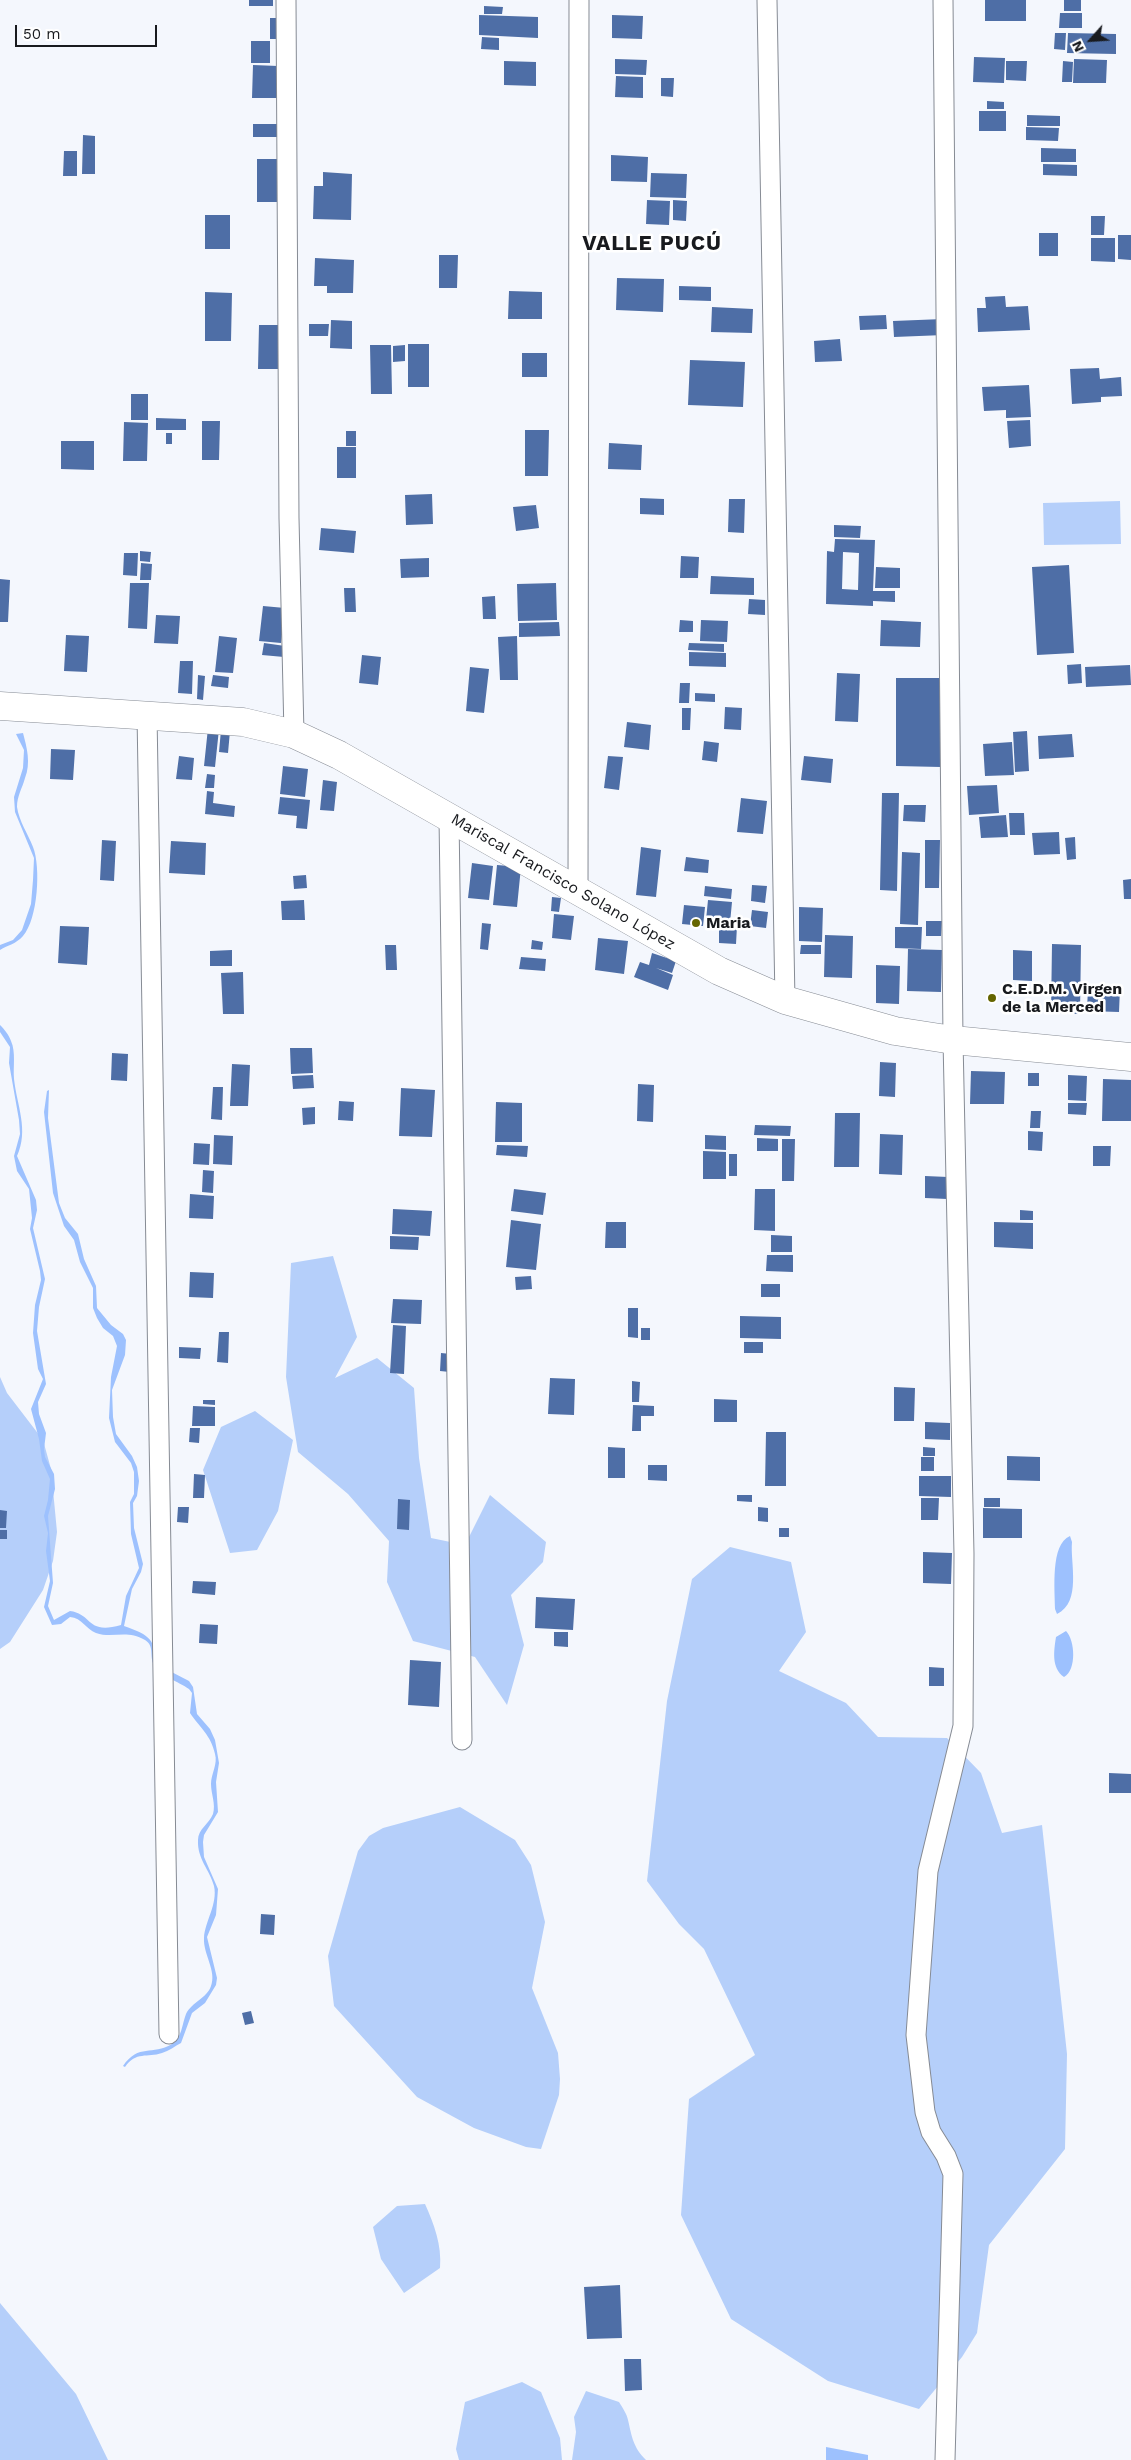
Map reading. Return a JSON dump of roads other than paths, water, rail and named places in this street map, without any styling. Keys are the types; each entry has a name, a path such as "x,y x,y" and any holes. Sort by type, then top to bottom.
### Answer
{"main road":[{"name":"Mariscal Francisco Solano López","path":"0,706 148,714 243,722 294,734 339,755 719,971 785,1000 877,1027 954,1040 1131,1057"}],"street":[{"path":"286,0 289,518 294,734"},
{"path":"578,890 579,0"},
{"path":"767,0 785,1000"},
{"path":"943,0 954,1040 964,1544 963,1726 928,1871 916,2035 925,2112 931,2132 946,2156 952,2174 945,2460"},
{"path":"148,714 169,2034"},
{"path":"449,817 462,1740"}],"place":[{"name":"Maria","path":"696,923"},
{"name":"C.E.D.M. Virgen de la Merced","path":"992,998"}],"district":[{"name":"VALLE PUCÚ","path":"652,244"}]}
